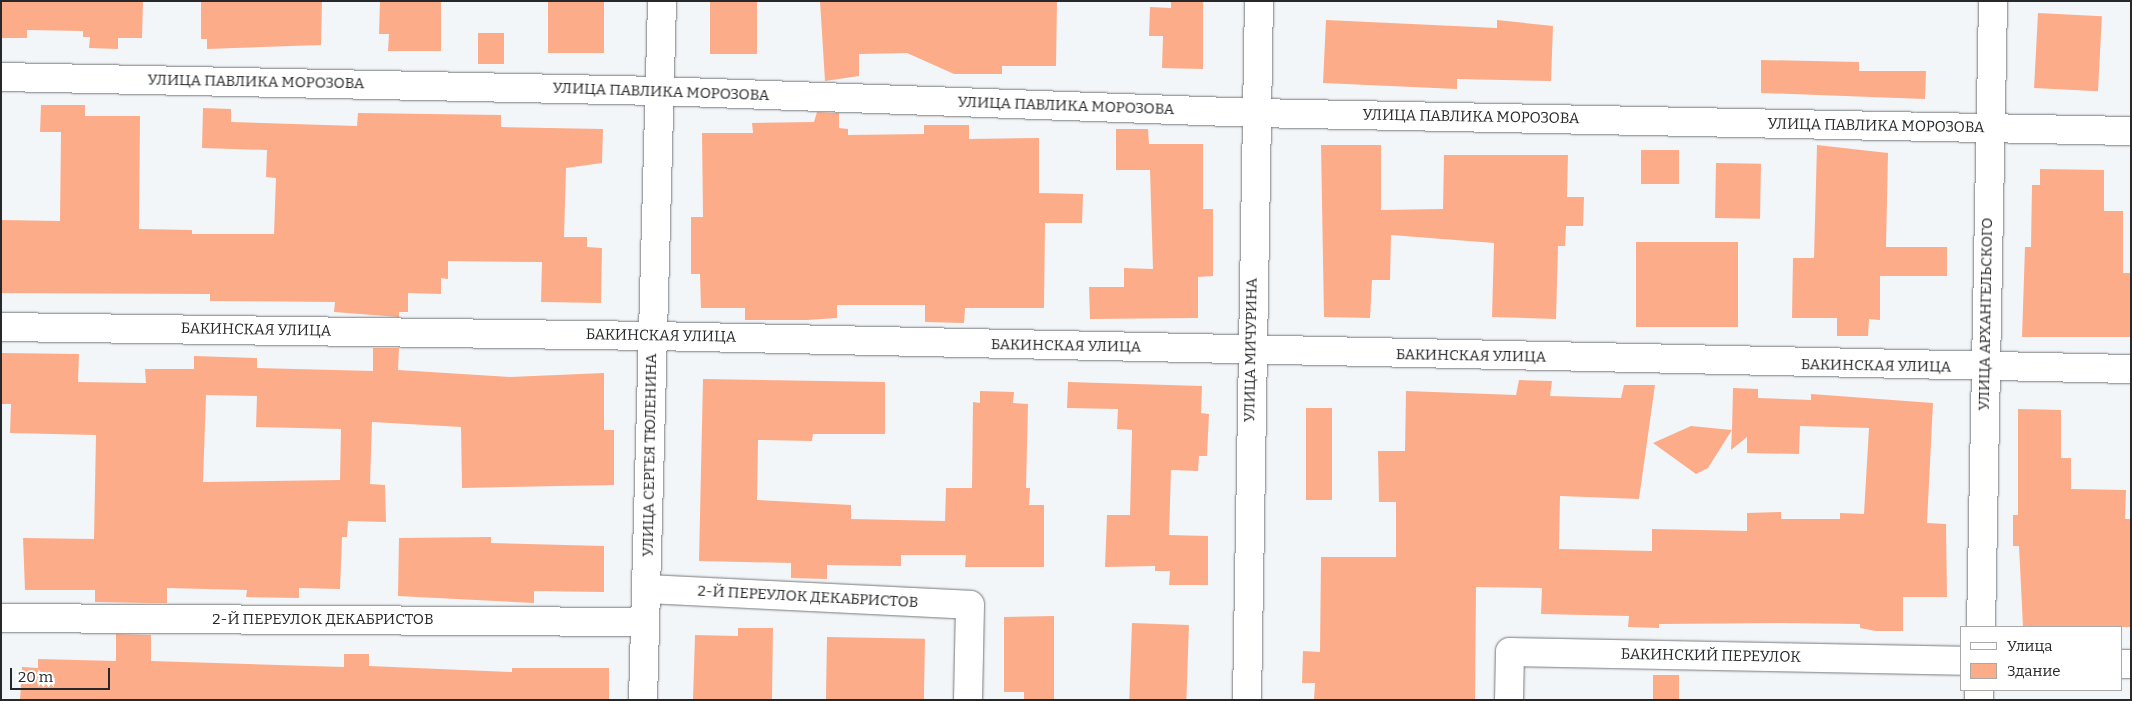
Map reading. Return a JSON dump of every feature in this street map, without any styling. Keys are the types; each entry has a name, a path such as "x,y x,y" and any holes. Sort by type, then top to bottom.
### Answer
{"street":[{"name":"УЛИЦА СЕРГЕЯ ТЮЛЕНИНА","path":"643,700 662,1"},
{"name":"УЛИЦА МИЧУРИНА","path":"1247,700 1250,350 1259,1"},
{"name":"УЛИЦА АРХАНГЕЛЬСКОГО","path":"1981,626 1993,1"},
{"name":"УЛИЦА ПАВЛИКА МОРОЗОВА","path":"1,77 659,91 1255,113 2131,131"},
{"name":"БАКИНСКАЯ УЛИЦА","path":"1,327 653,336 1985,369 2131,369"},
{"name":"2-Й ПЕРЕУЛОК ДЕКАБРИСТОВ","path":"646,589 970,605 968,700"},
{"name":"2-Й ПЕРЕУЛОК ДЕКАБРИСТОВ","path":"1,618 645,622"},
{"name":"БАКИНСКИЙ ПЕРЕУЛОК","path":"1509,700 1510,652 1960,661"}],"building":[{"path":"1,1 143,1 142,38 118,38 118,49 89,48 90,37 83,37 83,31 27,30 27,38 1,38"},
{"path":"201,1 322,1 321,45 207,49 207,39 201,39"},
{"path":"380,1 441,1 441,51 388,51 389,34 379,34"},
{"path":"548,1 604,1 604,53 548,53"},
{"path":"710,1 757,1 757,54 710,54"},
{"path":"820,1 1057,1 1056,66 1002,66 1002,74 954,74 907,53 859,54 859,76 825,81"},
{"path":"1171,1 1203,1 1203,69 1162,68 1163,36 1149,36 1150,7 1171,8"},
{"path":"2038,13 2102,16 2098,91 2034,88"},
{"path":"1326,20 1497,28 1497,20 1553,26 1551,81 1457,79 1457,89 1323,83"},
{"path":"478,33 504,33 504,64 478,64"},
{"path":"1761,60 1859,62 1859,71 1926,71 1925,99 1761,93"},
{"path":"41,105 85,105 85,116 140,116 139,229 192,230 192,234 274,234 276,178 266,177 267,150 202,148 203,108 231,109 231,122 357,126 358,113 501,115 501,127 603,129 602,163 566,168 564,237 587,237 587,247 602,248 601,303 541,302 542,262 448,261 448,279 441,278 441,294 408,293 408,312 399,312 399,317 334,312 335,302 210,301 210,294 1,293 1,220 60,221 61,132 40,132"},
{"path":"817,112 839,113 839,128 848,129 848,135 924,134 924,125 969,125 969,139 1039,138 1039,193 1083,194 1082,223 1045,223 1044,308 965,308 964,323 925,322 925,305 837,305 837,318 807,320 745,320 745,308 701,308 700,274 691,274 691,217 703,217 702,133 753,133 752,123 814,122"},
{"path":"1116,129 1148,129 1149,144 1203,144 1203,209 1213,209 1213,276 1198,277 1198,318 1090,319 1089,287 1124,287 1124,268 1153,269 1150,170 1116,170"},
{"path":"1321,145 1381,145 1381,210 1443,209 1444,155 1568,155 1567,197 1584,197 1583,226 1566,226 1565,246 1558,246 1556,319 1492,317 1494,243 1391,235 1390,280 1372,280 1370,318 1324,317"},
{"path":"1817,145 1888,153 1886,247 1947,247 1947,276 1880,276 1880,320 1869,319 1868,336 1837,336 1837,318 1792,318 1793,258 1814,258"},
{"path":"1641,150 1679,150 1679,184 1641,184"},
{"path":"1716,163 1761,164 1760,219 1715,218"},
{"path":"2040,169 2104,170 2104,211 2123,211 2123,273 2131,273 2131,337 2022,337 2025,247 2031,247 2032,185 2040,185"},
{"path":"1636,242 1738,242 1738,327 1636,327"},
{"path":"373,348 399,348 398,370 510,377 604,373 604,430 614,430 614,485 462,488 461,427 372,422 370,484 385,485 386,522 348,521 347,537 342,537 340,589 299,588 299,598 246,597 247,590 167,588 167,603 95,602 95,590 25,590 23,538 94,539 96,435 10,433 11,404 1,404 1,353 79,354 78,382 146,383 145,369 194,369 194,356 257,358 257,368 373,371","holes":["206,395 257,396 256,427 341,429 340,480 203,482"]},
{"path":"703,379 885,382 885,434 813,434 812,441 758,440 757,500 851,505 851,519 945,521 946,488 972,488 973,402 980,403 980,391 1014,392 1013,403 1028,404 1026,488 1030,488 1029,505 1044,505 1044,567 965,567 966,555 901,555 901,566 827,565 827,579 791,578 791,563 699,561"},
{"path":"1519,380 1552,381 1550,396 1621,398 1624,385 1655,385 1639,499 1560,496 1559,549 1652,551 1652,529 1747,531 1747,513 1781,512 1781,519 1840,519 1840,513 1864,514 1869,428 1800,426 1799,454 1747,453 1747,437 1731,450 1733,388 1758,389 1758,398 1811,400 1811,394 1933,403 1927,523 1946,524 1947,597 1903,597 1903,631 1876,631 1860,628 1860,624 1779,623 1659,624 1659,628 1628,627 1629,616 1541,614 1542,588 1476,587 1475,700 1314,700 1315,683 1302,683 1303,651 1320,652 1321,557 1396,557 1396,502 1379,502 1378,451 1405,451 1406,391 1516,395"},
{"path":"1068,382 1202,386 1201,413 1209,414 1207,456 1199,456 1198,471 1171,470 1169,535 1208,536 1208,585 1169,585 1170,571 1155,571 1155,566 1105,567 1107,515 1130,515 1132,430 1117,429 1118,409 1067,408"},
{"path":"1306,408 1332,408 1332,500 1306,500"},
{"path":"2018,409 2061,410 2061,458 2071,458 2071,489 2126,490 2125,519 2131,519 2131,627 2023,626 2019,546 2013,546 2013,515 2018,515"},
{"path":"1691,426 1732,430 1708,468 1696,474 1653,443"},
{"path":"491,537 491,543 604,546 604,592 534,591 534,603 398,596 399,538"},
{"path":"1054,616 1054,700 1024,700 1024,692 1004,692 1004,617"},
{"path":"1132,623 1189,625 1186,700 1129,700"},
{"path":"738,628 773,628 772,700 693,700 695,635 738,636"},
{"path":"116,634 151,635 151,661 344,667 344,654 369,654 369,666 512,672 512,668 609,668 609,700 20,700 22,667 38,668 38,659 116,661"},
{"path":"827,637 925,639 924,700 826,700"},
{"path":"1653,675 1679,675 1679,700 1653,700"}]}
